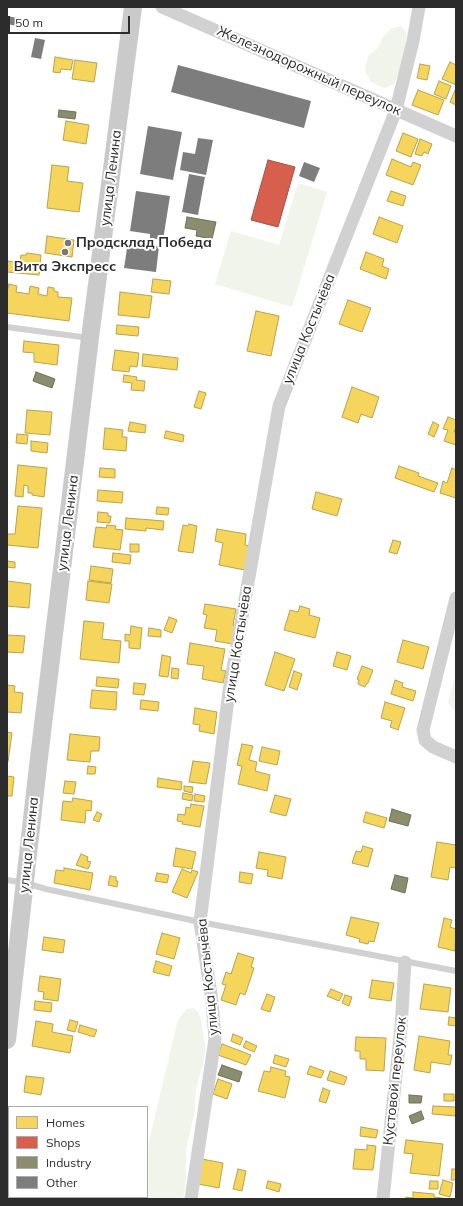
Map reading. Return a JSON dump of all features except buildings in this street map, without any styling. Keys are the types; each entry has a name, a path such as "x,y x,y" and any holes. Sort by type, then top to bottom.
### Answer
{"main road":[{"name":"улица Ленина","path":"7,1040 16,882 90,338 132,7"}],"street":[{"name":"Железнодорожный переулок","path":"162,7 456,136"},
{"name":"улица Костычёва","path":"191,1199 215,1040 212,1001 200,922 229,691 278,406 396,110 413,41 419,7"},
{"path":"456,598 423,730 425,740 434,748 456,757"},
{"name":"Кустовой переулок","path":"383,1199 401,1027 405,962"}],"lane":[{"path":"7,328 90,338"},
{"path":"16,882 200,922 456,971"}],"shaded area":[{"path":"400,26 406,33 406,44 402,66 394,84 385,88 371,82 365,66 369,55 377,49 382,39 390,29"},
{"path":"298,183 327,192 292,307 215,284 231,231 279,245"},
{"path":"456,674 456,713 448,702"},
{"path":"193,1008 198,1012 201,1020 205,1052 196,1089 194,1115 186,1150 186,1183 183,1199 139,1199 148,1198 148,1148 150,1137 177,1023 187,1009"}],"place":[{"name":"Продсклад Победа","path":"68,243"},
{"name":"Вита Экспресс","path":"65,252"}]}
